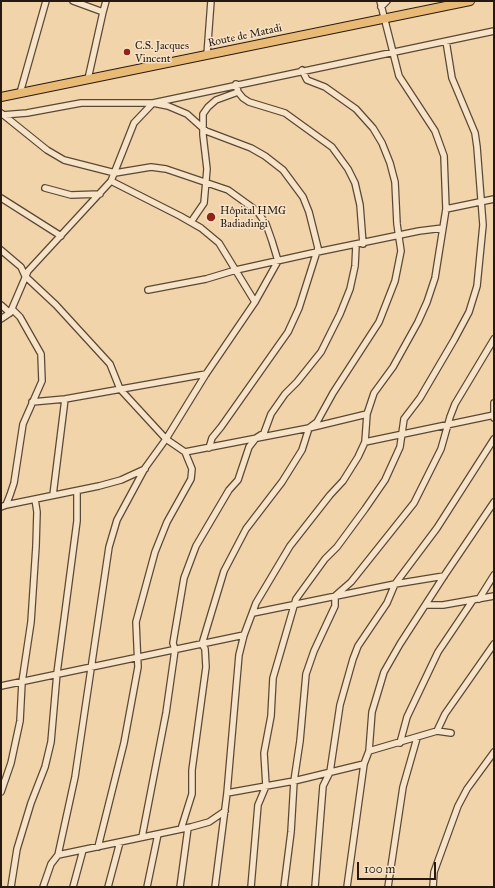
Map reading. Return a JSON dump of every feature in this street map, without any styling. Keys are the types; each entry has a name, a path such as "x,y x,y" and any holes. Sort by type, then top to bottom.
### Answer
{"highway":[{"name":"Route de Matadi","path":"1,97 470,1"}],"street":[{"path":"20,93 46,1"},
{"path":"73,1 103,12"},
{"path":"88,79 106,1"},
{"path":"207,55 210,1"},
{"path":"215,887 227,793 239,655 244,634 264,588 290,546 330,494 343,481 365,442 367,414 374,393 393,367 427,302 435,278 446,209 444,156 435,131 400,76 392,52 381,4 387,1"},
{"path":"1,319 11,311 25,276 111,181 134,123 153,103 302,70 494,31"},
{"path":"251,887 258,804 266,786 264,753 271,716 273,678 296,604 296,599 325,559 337,547 385,480 400,447 404,419 435,372 469,312 477,286 483,225 475,134 452,78 446,40"},
{"path":"181,829 192,794 192,770 206,667 205,649 202,644 218,589 229,559 246,530 263,509 302,450 310,428 317,422 379,322 395,281 402,252 397,224 395,182 382,143 373,128 356,109 325,87 306,80 302,70"},
{"path":"236,84 238,92 250,102 285,113 332,147 348,169 355,183 360,205 363,244"},
{"path":"191,222 204,203 207,169 202,128 203,114 216,100 238,92"},
{"path":"2,114 27,113 81,103 153,103 168,106 187,114 202,128 252,148 264,156 283,170 303,197 316,237 317,252 299,308 288,332 221,428 212,438 209,448"},
{"path":"2,114 54,156 87,167 115,173 159,168 228,190 257,211 266,224 278,261 255,302 206,374 166,439 145,468 117,520 109,547 75,777 58,855 50,864 43,887"},
{"path":"111,181 191,222 219,243 255,302"},
{"path":"45,188 71,195 100,194"},
{"path":"1,198 61,236"},
{"path":"446,209 494,199"},
{"path":"148,290 206,279 236,270 317,252 363,244 420,231 443,228"},
{"path":"142,837 166,713 175,650 173,643 184,578 196,546 229,490 238,480 245,455 256,438 264,433 271,414 285,394 322,352 350,289 356,245"},
{"path":"1,250 21,267 25,276 56,305 110,364 120,389 166,439 185,452 192,469 191,478 167,522 154,552 136,622 138,667 124,743 98,847"},
{"path":"1,305 20,317 41,354 42,381 23,424 14,483 4,506"},
{"path":"335,596 351,582 414,503 441,449 448,424 456,404 494,339"},
{"path":"32,402 65,399 206,374"},
{"path":"53,495 65,399"},
{"path":"365,442 448,424 494,416 494,403"},
{"path":"185,452 310,428 367,414"},
{"path":"315,887 322,786 330,772 340,705 358,646 387,603 395,584 437,528 488,451 494,439"},
{"path":"4,506 121,480 145,468"},
{"path":"11,887 17,849 31,802 45,767 51,742 57,673 77,521 77,491"},
{"path":"1,792 11,763 20,721 22,682 31,622 37,524 35,499"},
{"path":"347,887 364,764 369,751 372,712 384,672 400,644 444,576 494,502"},
{"path":"400,743 407,717 438,652 494,575"},
{"path":"253,613 395,584 444,576"},
{"path":"284,887 291,832 294,781 300,741 306,674 314,651 334,611 336,602 335,596"},
{"path":"426,604 443,605 494,596"},
{"path":"1,686 57,673 138,658 244,634"},
{"path":"438,731 445,714 494,644"},
{"path":"369,751 438,731 451,733"},
{"path":"388,887 403,787 417,738"},
{"path":"433,887 434,872 458,806 467,789 494,752"},
{"path":"227,793 294,781 364,764"},
{"path":"58,855 188,828 209,822 225,811"},
{"path":"180,887 188,828"},
{"path":"147,887 158,834"},
{"path":"108,887 120,842"},
{"path":"73,887 83,850"}],"place":[{"name":"C.S. Jacques Vincent","path":"127,52"},
{"name":"Hôpital HMG Badiadingi","path":"211,217"}]}
